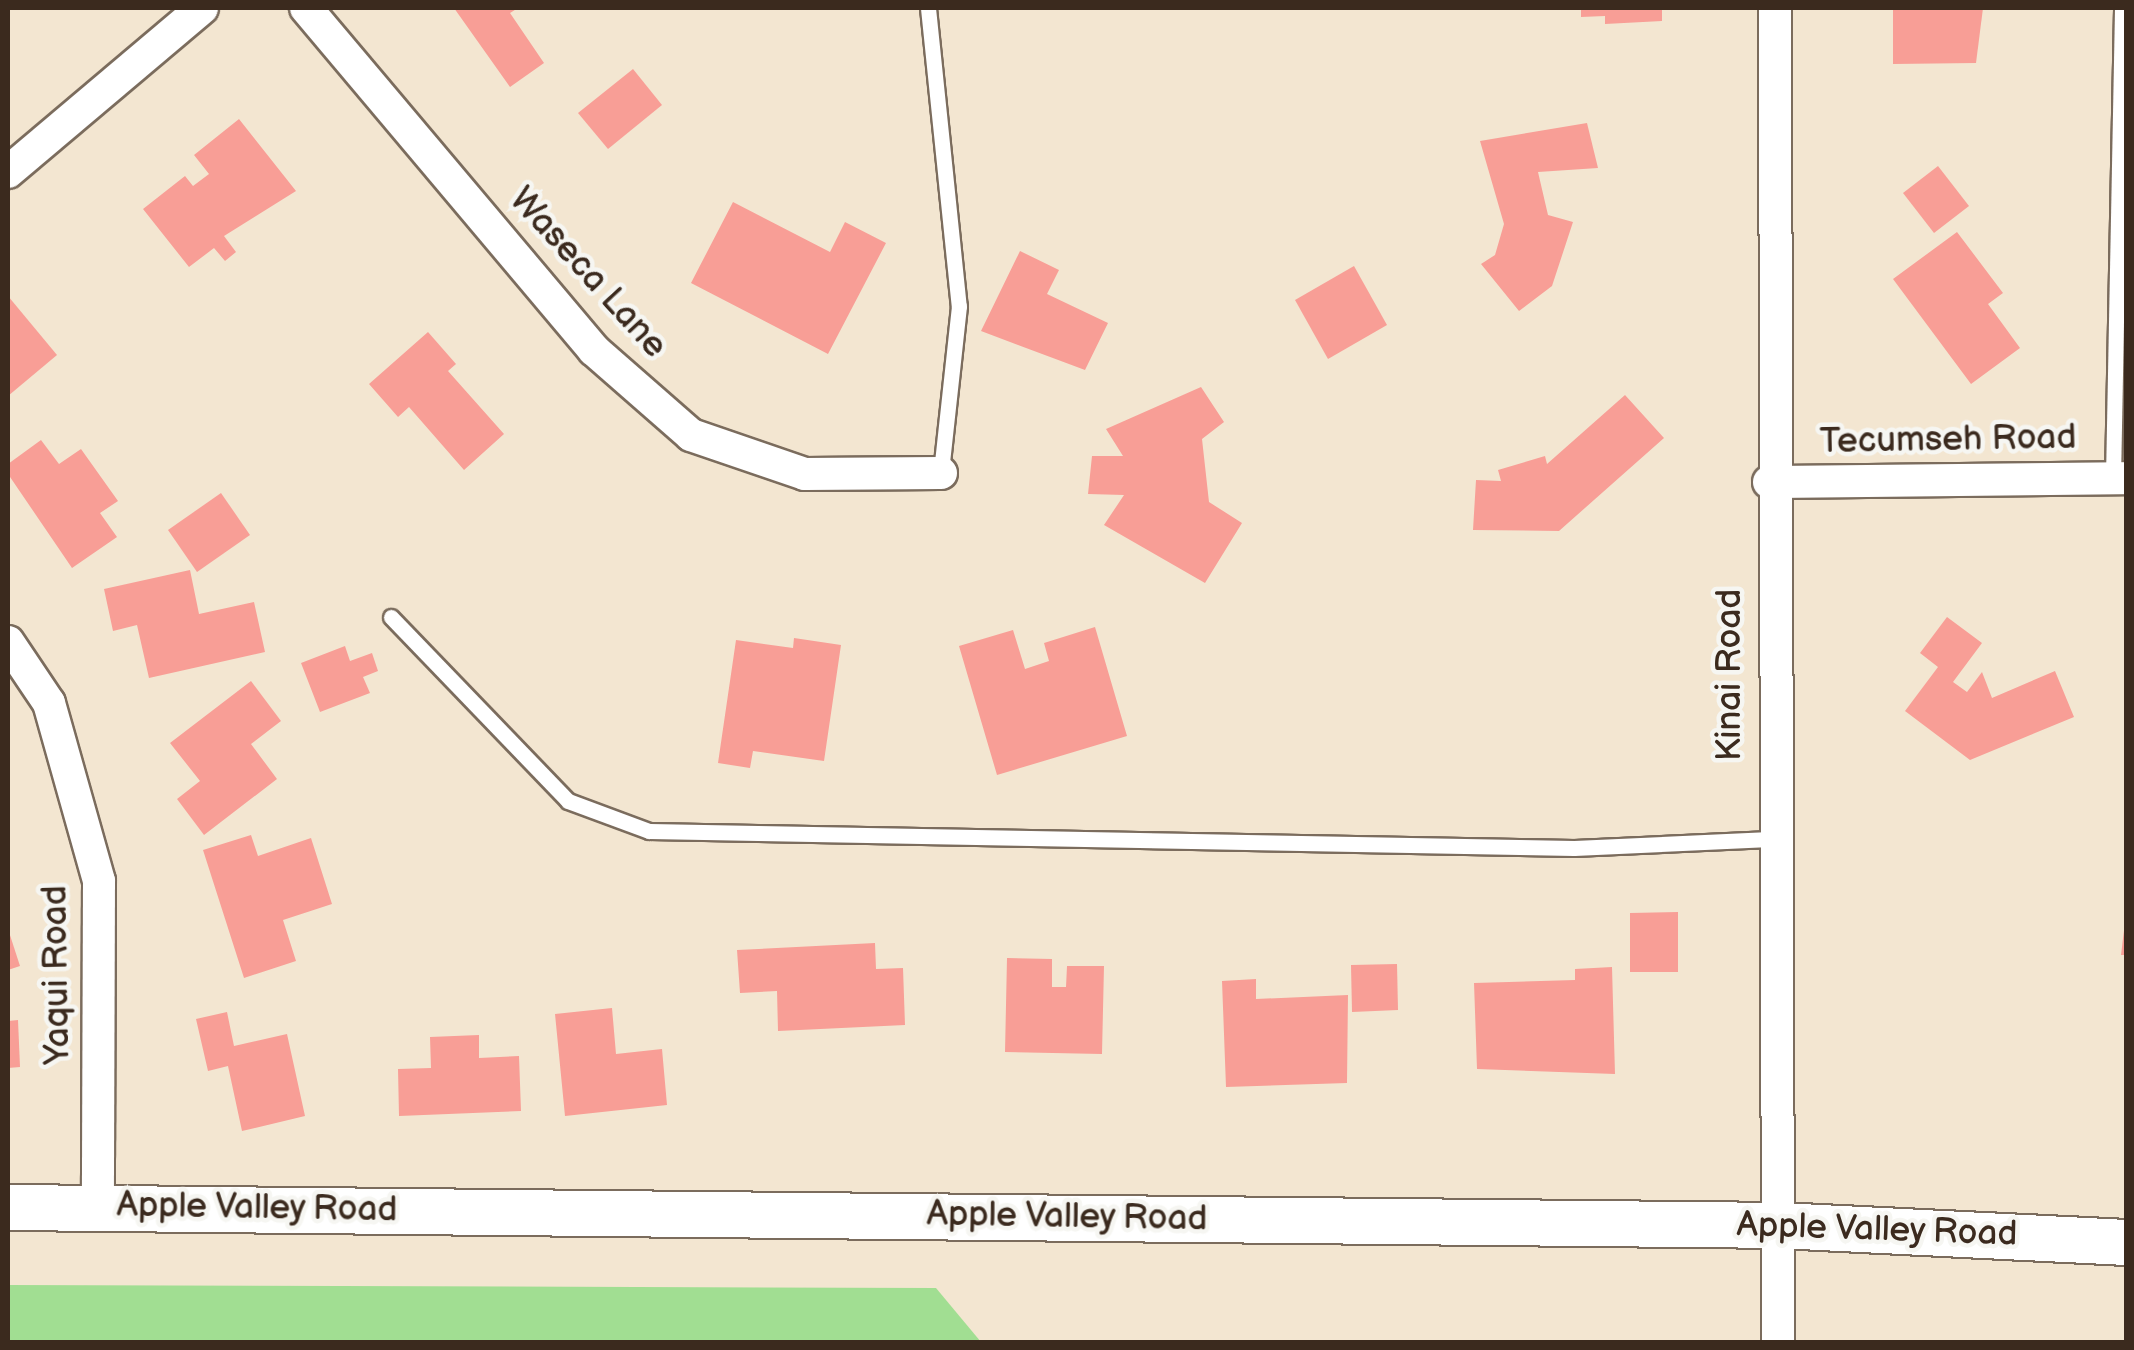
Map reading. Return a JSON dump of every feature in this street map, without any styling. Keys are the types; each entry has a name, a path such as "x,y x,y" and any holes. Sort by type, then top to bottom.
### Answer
{"main road":[{"name":"Apple Valley Road","path":"8,1207 1779,1225 2126,1242"}],"street":[{"path":"8,172 202,8"},
{"name":"Waseca Lane","path":"306,8 594,350 691,435 804,474 941,473"},
{"name":"Kinai Road","path":"1775,8 1770,840 1778,1342"},
{"name":"Tecumseh Road","path":"1770,482 2120,478"},
{"name":"Yaqui Road","path":"8,642 49,704 99,881 98,1206"}],"lane":[{"path":"928,8 960,306 941,473"},
{"path":"2120,478 2122,8"},
{"path":"391,617 568,800 649,831 1574,848 1770,840"}],"green space":[{"path":"8,1285 936,1288 981,1342 8,1342"}],"building":[{"path":"454,8 518,8 510,13 544,63 510,87"},
{"path":"1581,8 1662,8 1662,21 1605,24 1605,16 1581,17"},
{"path":"1893,8 1983,8 1976,63 1893,64"},
{"path":"633,69 662,105 608,149 578,113"},
{"path":"239,119 296,191 224,236 236,252 225,261 214,248 189,267 143,209 185,176 193,186 209,174 194,155"},
{"path":"1587,123 1598,168 1538,172 1548,215 1573,222 1552,286 1519,311 1481,264 1495,255 1504,224 1480,141"},
{"path":"1938,166 1969,206 1934,233 1903,193"},
{"path":"733,202 830,252 845,222 886,243 828,354 691,283"},
{"path":"1957,232 2003,293 1988,304 2020,348 1971,384 1893,279"},
{"path":"1020,251 1059,270 1047,294 1108,323 1085,370 981,331"},
{"path":"1354,266 1387,325 1328,359 1295,300"},
{"path":"8,296 57,355 8,396"},
{"path":"428,332 456,364 448,371 504,434 464,470 409,407 398,417 369,384"},
{"path":"1201,387 1224,422 1202,439 1209,502 1242,523 1205,583 1104,525 1124,495 1088,494 1092,456 1123,456 1106,429"},
{"path":"1625,395 1664,438 1559,531 1473,530 1476,480 1501,481 1498,470 1545,456 1547,464"},
{"path":"41,440 59,464 81,449 118,501 100,513 117,537 72,568 8,474 8,464"},
{"path":"221,493 250,535 197,572 168,530"},
{"path":"190,570 199,614 254,602 265,652 149,678 137,625 113,631 104,589"},
{"path":"1947,617 1982,643 1953,682 1967,692 1982,672 1992,698 2055,671 2074,717 1970,760 1905,711 1938,667 1920,653"},
{"path":"1095,627 1127,736 997,775 959,646 1013,630 1025,669 1049,661 1044,643"},
{"path":"794,638 841,645 824,761 753,751 750,768 718,763 736,640 793,648"},
{"path":"345,646 350,661 372,653 378,671 363,677 370,693 320,712 301,663"},
{"path":"251,681 281,721 251,744 277,779 204,835 177,799 200,781 170,743"},
{"path":"251,835 258,856 311,838 332,904 283,920 296,961 244,978 203,850"},
{"path":"1678,912 1678,972 1630,972 1630,913"},
{"path":"2126,914 2126,955 2121,955"},
{"path":"8,929 20,966 8,970"},
{"path":"875,943 876,969 903,968 905,1025 778,1031 777,991 740,993 737,950"},
{"path":"1007,958 1052,959 1052,987 1066,987 1067,966 1104,966 1102,1054 1005,1052"},
{"path":"1397,964 1398,1010 1352,1012 1351,965"},
{"path":"1612,967 1615,1074 1477,1069 1474,983 1575,980 1575,969"},
{"path":"1256,979 1256,999 1348,995 1347,1083 1226,1087 1222,981"},
{"path":"612,1008 616,1054 662,1049 667,1105 565,1116 555,1014"},
{"path":"227,1012 234,1046 287,1034 305,1116 242,1131 228,1066 208,1071 196,1019"},
{"path":"18,1020 20,1067 8,1068 8,1021"},
{"path":"479,1035 479,1058 519,1056 521,1111 399,1116 398,1069 431,1068 430,1037"}]}
